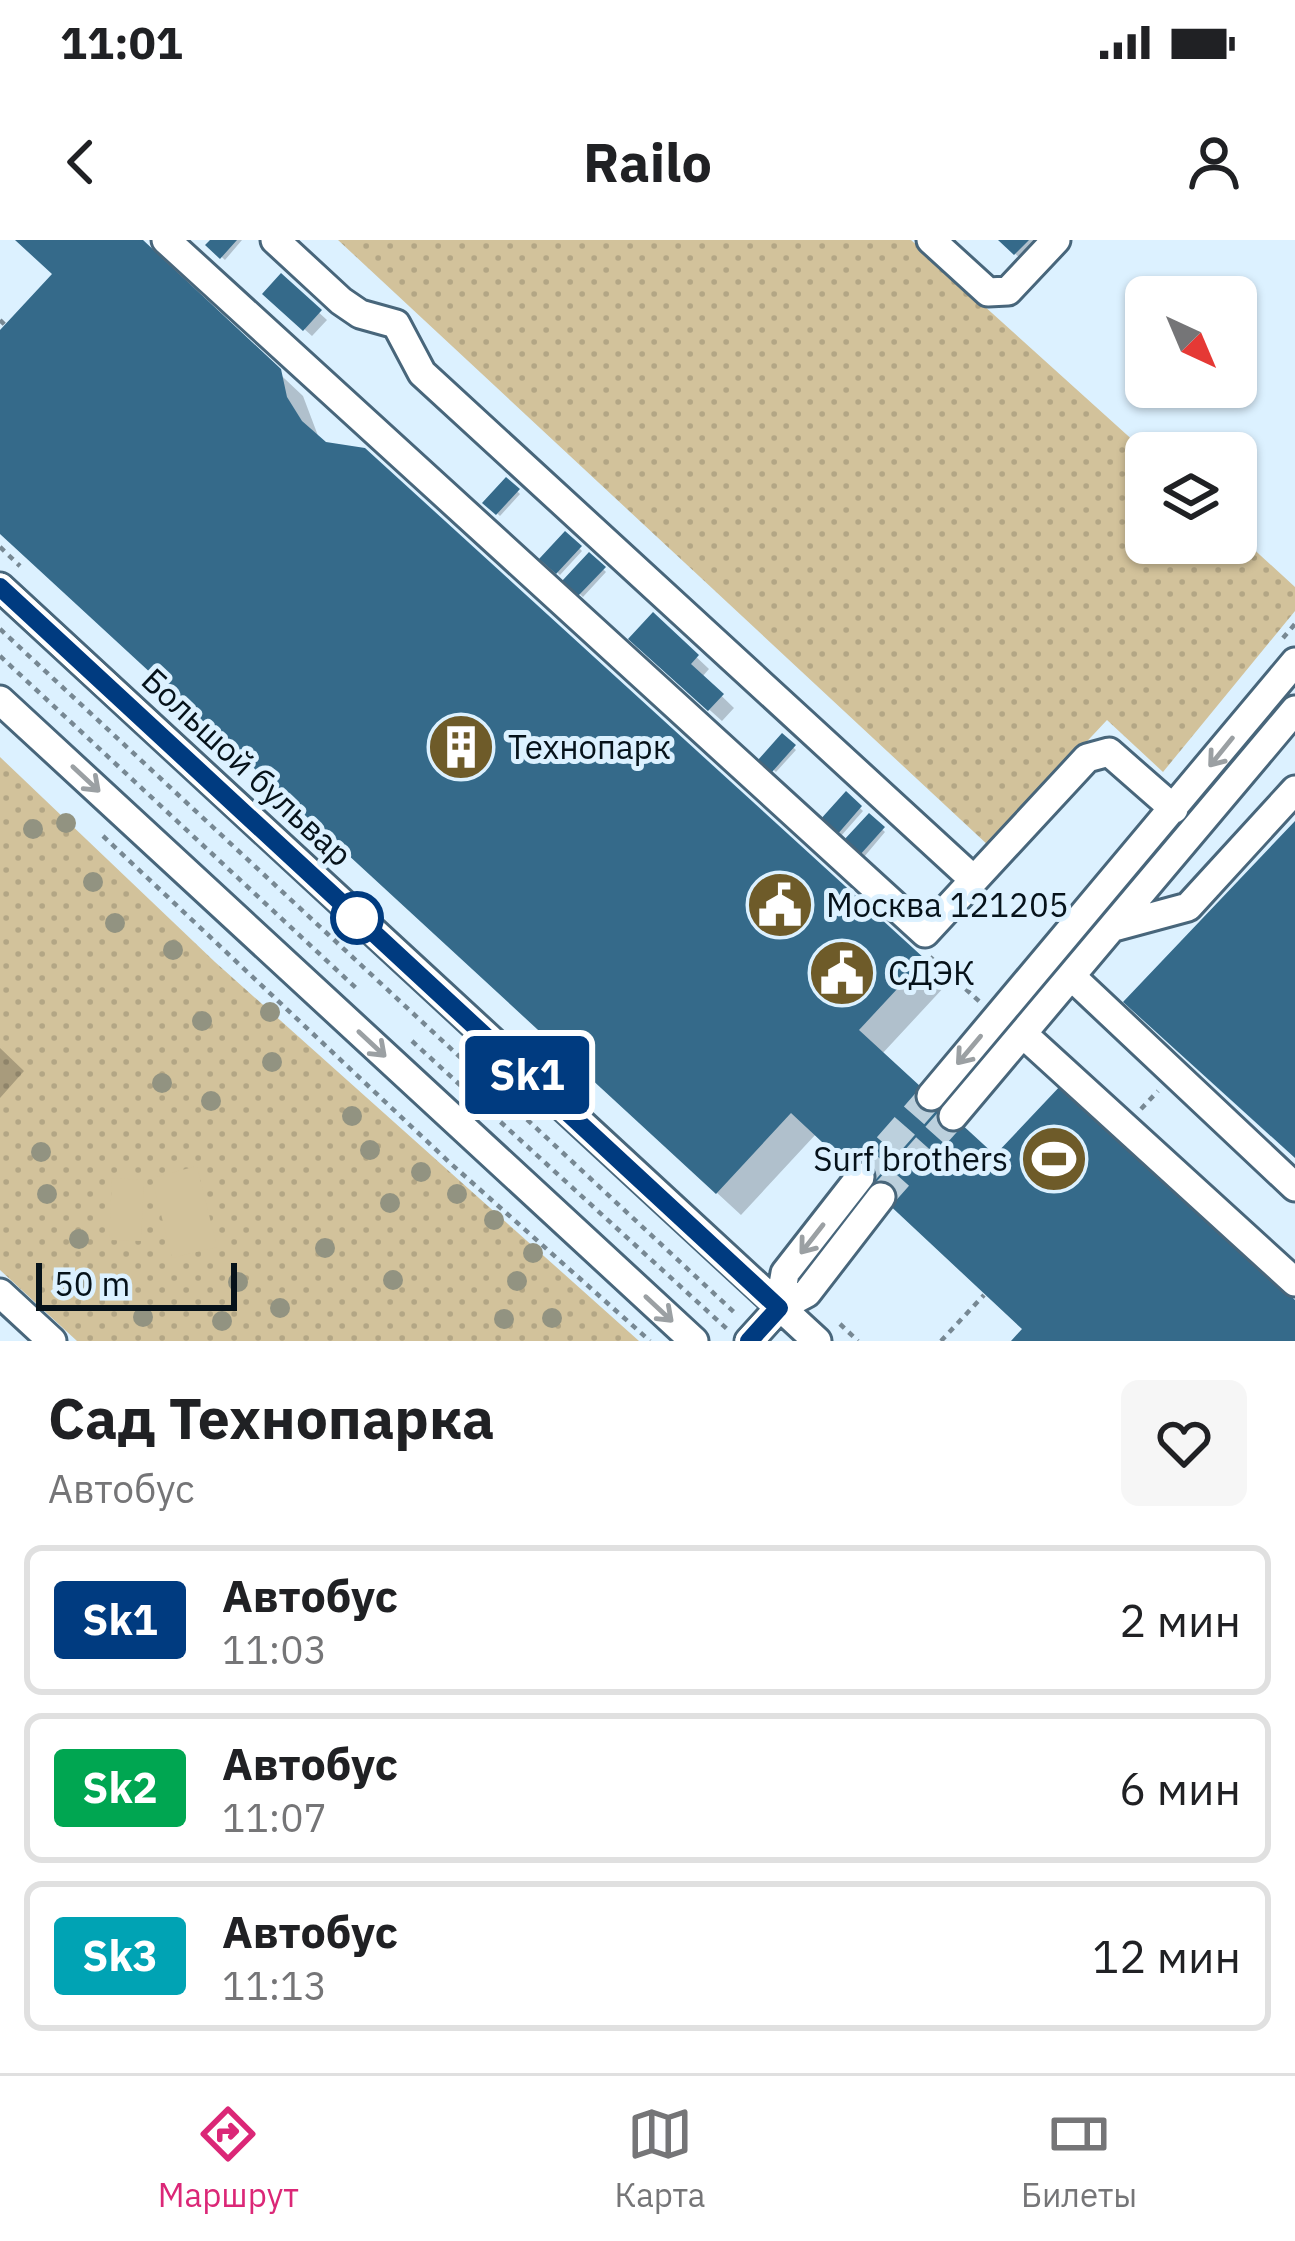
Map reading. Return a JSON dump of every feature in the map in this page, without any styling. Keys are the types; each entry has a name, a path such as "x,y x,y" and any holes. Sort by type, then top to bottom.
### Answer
{"street":[{"path":"166,240 925,933 1087,758 1109,752 1174,809"},
{"path":"274,240 340,301 396,325 422,373 974,880"},
{"path":"932,240 988,292 1008,291 1056,240"},
{"name":"Большой бульвар","path":"0,587 817,1341"},
{"path":"931,1096 1295,662"},
{"path":"0,700 692,1340"},
{"path":"952,1116 1295,710"},
{"path":"1114,927 1188,907 1295,790"},
{"path":"1071,976 1295,1187"},
{"path":"1024,1034 1295,1282"},
{"path":"746,1335 807,1293 871,1187"},
{"path":"0,1293 52,1341"}],"path":[{"path":"0,547 34,579"},
{"path":"0,629 723,1302 746,1335"},
{"path":"0,656 361,993"},
{"path":"94,826 449,1162 650,1341"},
{"path":"926,953 981,1003"},
{"path":"412,1040 711,1315 746,1335"},
{"path":"1125,1126 1174,1073"},
{"path":"692,1340 746,1276"},
{"path":"946,1339 984,1295"},
{"path":"825,1308 858,1341"}],"shaded area":[{"path":"338,240 911,240 1125,433 1125,564 1257,564 1257,552 1295,587 1295,611 1163,772 1107,720 989,846"},
{"path":"0,757 215,962 639,1341 77,1341 0,1270"},
{"path":"197,1166 217,1247 172,1258 152,1178"},
{"path":"112,1178 144,1180 141,1241 109,1240"}],"building":[{"name":"Технопарк","path":"15,240 143,240 281,369 287,397 302,421 326,442 365,448 925,959 859,1030 995,1155 1063,1083 1295,1300 1295,1341 1011,1341 1022,1329 791,1113 716,1194 0,534 0,330 52,274"},
{"path":"210,240 237,240 220,259 205,245"},
{"path":"998,240 1029,240 1014,255"},
{"path":"281,273 322,310 303,331 262,294"},
{"path":"506,477 520,489 496,515 482,503"},
{"path":"565,531 582,546 556,574 539,559"},
{"path":"589,552 606,567 578,596 562,581"},
{"path":"653,612 699,655 691,664 724,694 708,711 628,639"},
{"path":"782,733 796,745 772,772 758,760"},
{"path":"846,791 862,806 836,836 819,821"},
{"path":"869,813 885,827 859,856 843,841"},
{"path":"1295,821 1295,1158 1123,1002"}],"tunnel":[{"path":"860,1177 931,1096"},
{"path":"881,1197 953,1116"}],"bus line":[{"name":"Sk1","path":"0,587 779,1308 749,1341"}],"place":[{"name":"Технопарк","path":"461,747"},
{"name":"Москва 121205","path":"780,905"},
{"name":"СДЭК","path":"842,973"},
{"name":"Surf brothers","path":"1054,1159"}]}
